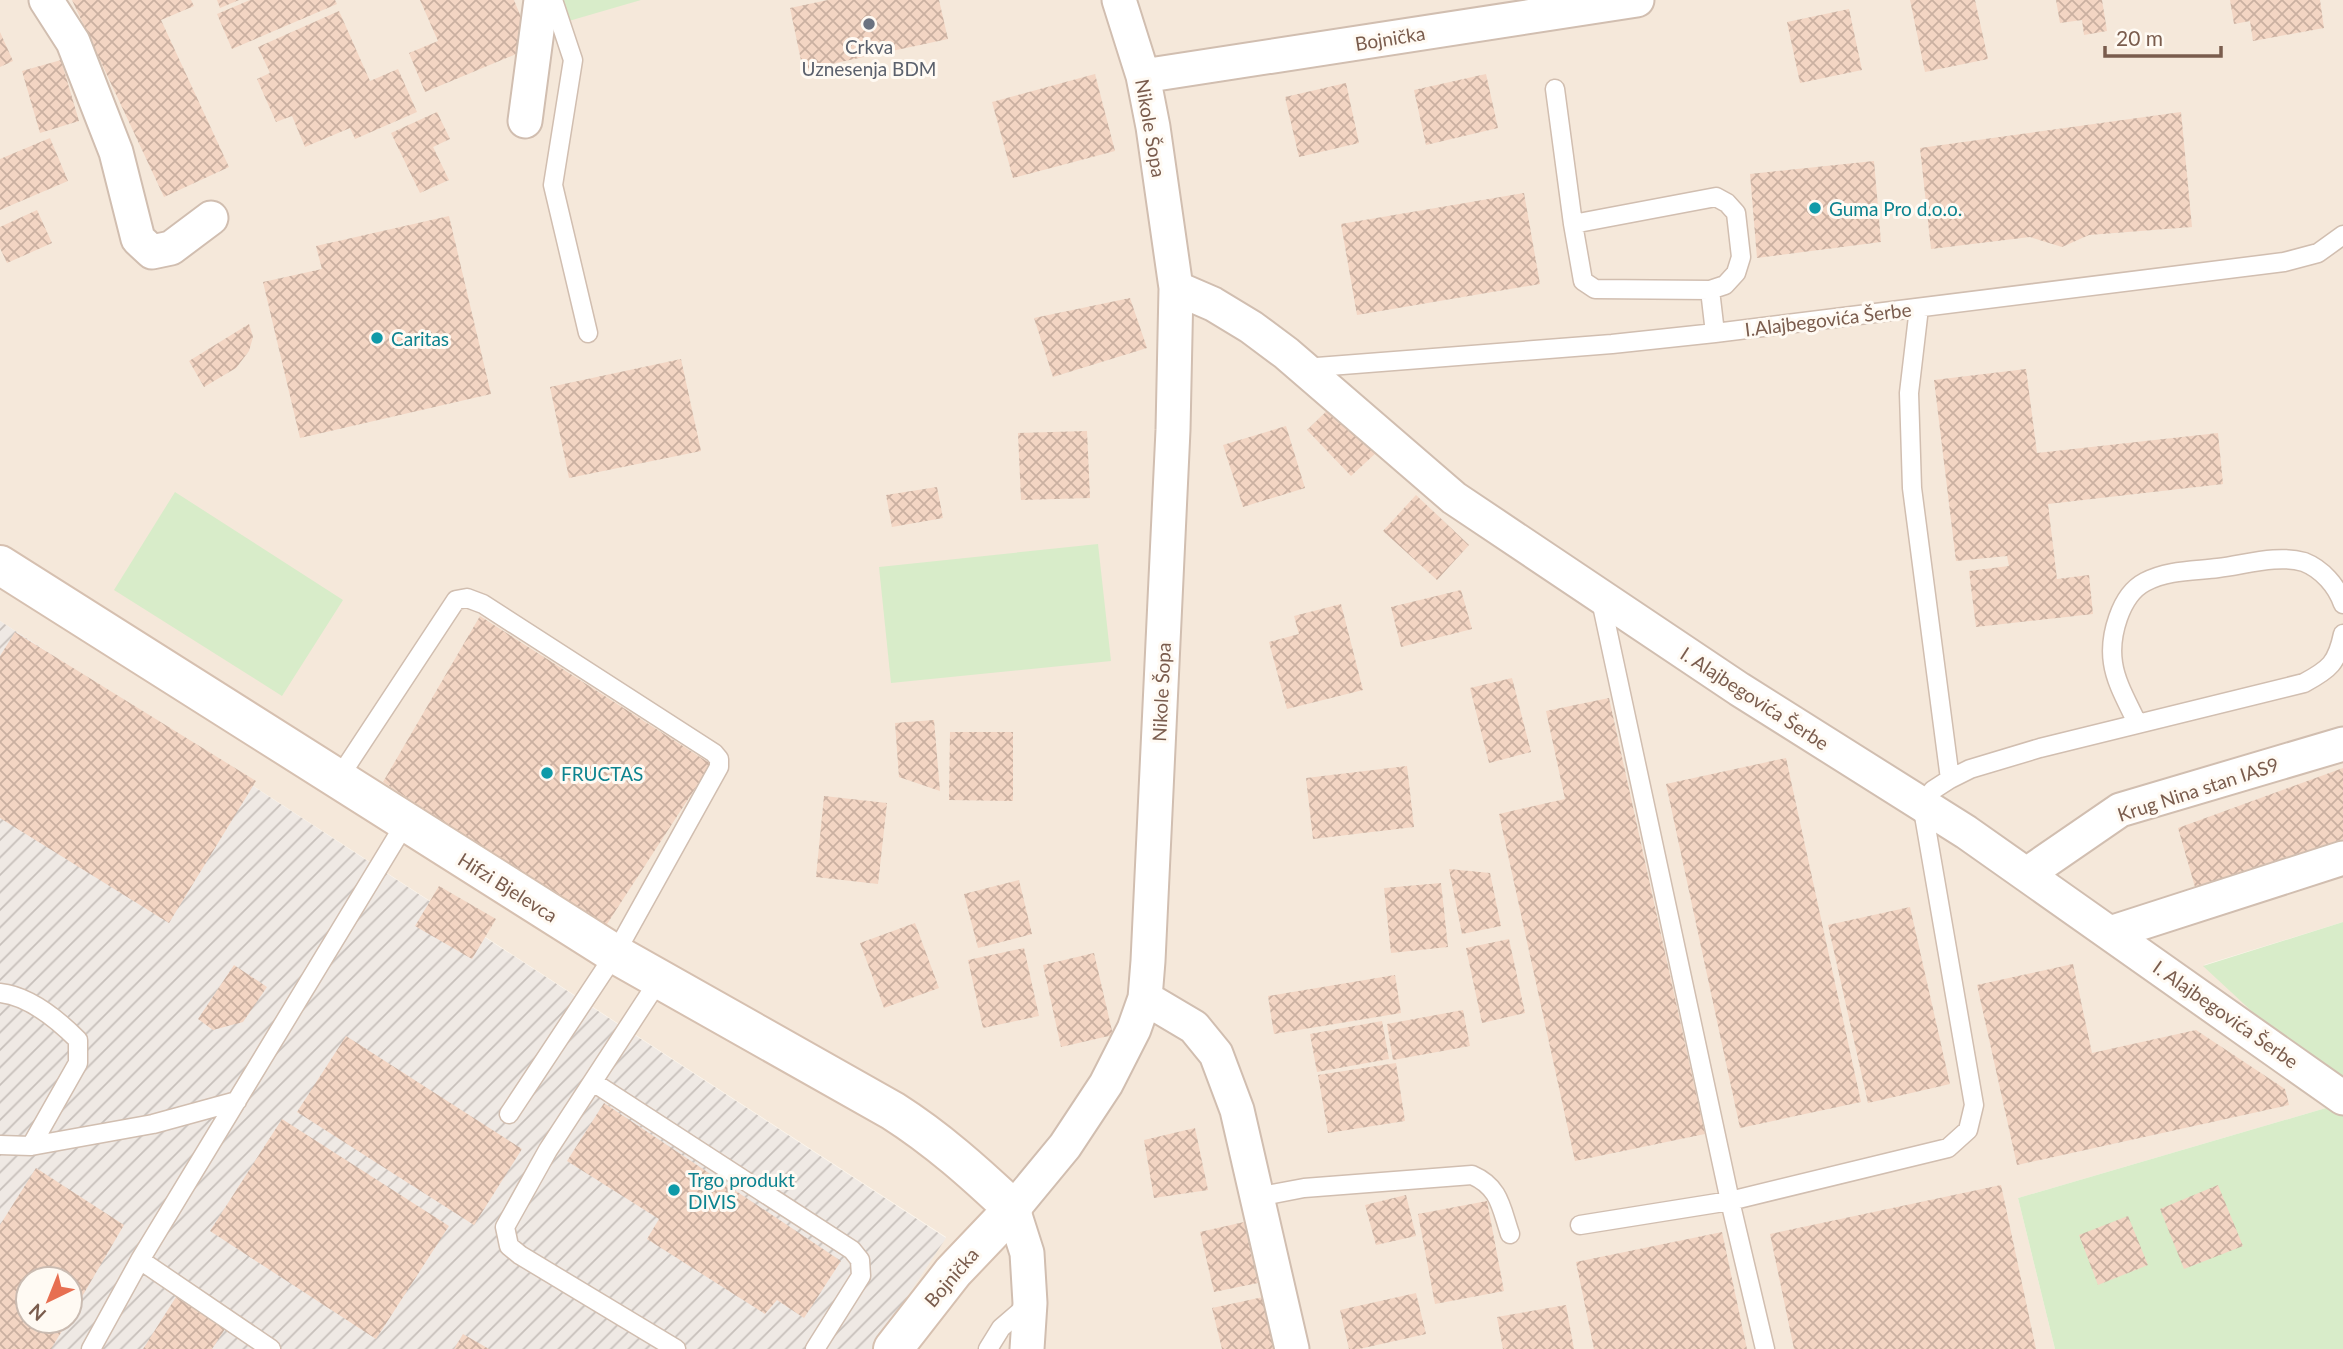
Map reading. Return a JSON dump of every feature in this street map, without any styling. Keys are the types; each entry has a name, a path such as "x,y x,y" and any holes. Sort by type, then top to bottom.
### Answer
{"main road":[{"name":"Hifzi Bjelevca","path":"0,565 615,954 928,1133 1013,1209"},
{"name":"Bojnička","path":"893,1349 953,1272 1013,1209"}],"street":[{"path":"46,0 73,42 116,152 138,239 152,251 171,248 211,218"},
{"path":"524,121 541,0"},
{"name":"Nikole Šopa","path":"1013,1209 1065,1146 1106,1084 1134,1029 1145,998 1173,430 1176,288 1143,76 1119,0"},
{"name":"Bojnička","path":"1143,76 1637,0"},
{"name":"I. Alajbegovića Šerbe","path":"1176,288 1213,304 1251,327 1304,368 1454,498 1739,689 1922,804 2027,874 2343,1098"},
{"name":"Krug Nina stan IAS9","path":"2027,874 2120,810 2343,744"},
{"path":"2110,933 2343,858"},
{"path":"1145,998 1194,1027 1216,1054 1237,1110 1292,1349"},
{"path":"1013,1209 1027,1253 1030,1303 1027,1349"}],"lane":[{"path":"552,0 573,60 553,185 588,332"},
{"path":"1555,89 1573,224 1583,281 1588,286 1595,289 1710,290 1725,285 1736,273 1741,257 1736,213 1727,203 1716,197 1573,224"},
{"name":"I.Alajbegovića Šerbe","path":"1304,368 1612,344 1919,309 2284,262 2318,253 2343,235"},
{"path":"1710,290 1715,333"},
{"path":"1919,309 1909,393 1912,488 1950,779"},
{"path":"2137,723 2113,663 2120,613 2133,592 2144,582 2174,572 2284,559 2304,562 2322,572 2340,593 2343,604"},
{"path":"1600,596 1730,1201 1765,1349"},
{"path":"338,779 456,600 467,598 483,604 714,752 719,759 719,766 615,954 509,1114"},
{"path":"1580,1225 1730,1201 1948,1148 1968,1130 1974,1105 1922,804 1933,790 1970,769 2137,723 2304,683 2326,671 2339,656 2343,634"},
{"path":"91,1349 140,1260 406,822"},
{"path":"659,980 548,1150 505,1227 509,1246 520,1255 676,1349"},
{"path":"0,993 15,995 61,1023 78,1040 79,1063 31,1146"},
{"path":"593,1082 852,1250 860,1261 861,1276 815,1349"},
{"path":"0,1145 31,1146 153,1124 237,1101"},
{"path":"1257,1197 1304,1188 1472,1175 1483,1180 1495,1191 1510,1234"},
{"path":"140,1260 271,1349"},
{"path":"988,1349 1001,1328 1030,1303"}],"shaded area":[{"path":"0,0 2343,0 2343,922 2204,965 2343,1096 2343,1103 2018,1198 2055,1349 873,1349 946,1237 0,621"},
{"path":"0,621 946,1238 873,1349 0,1349"}],"green space":[{"path":"555,0 641,0 562,23"},
{"path":"175,492 343,600 282,696 114,590"},
{"path":"1098,544 1111,661 891,683 879,567"},
{"path":"2343,922 2343,1096 2203,966"},
{"path":"2343,1103 2343,1349 2055,1349 2018,1198"}],"building":[{"path":"72,0 191,0 194,6 161,20 229,167 164,197"},
{"path":"217,0 239,0 220,8"},
{"path":"250,0 335,0 337,4 232,49 217,14"},
{"path":"420,0 514,0 533,47 425,92 409,53 438,41"},
{"name":"Crkva Uznesenja BDM","path":"828,0 939,0 948,39 803,70 790,8"},
{"path":"1910,0 1975,0 1988,59 1925,72"},
{"path":"2056,0 2102,0 2107,31 2084,35 2082,20 2060,23"},
{"path":"2230,0 2320,0 2324,28 2253,41 2250,21 2234,24"},
{"path":"1849,9 1862,70 1800,83 1787,22"},
{"path":"339,11 370,81 398,69 417,112 355,139 350,128 305,147 292,116 276,122 257,79 270,73 258,47"},
{"path":"0,32 13,61 0,67"},
{"path":"61,60 79,121 40,133 22,71"},
{"path":"1095,74 1115,151 1013,178 992,102"},
{"path":"1486,74 1498,128 1426,145 1414,90"},
{"path":"1346,83 1359,143 1299,157 1285,97"},
{"path":"437,112 450,139 433,147 449,180 420,193 391,133"},
{"name":"Guma Pro d.o.o.","path":"2181,112 2192,227 2089,235 2062,247 2030,237 1931,249 1920,148"},
{"path":"50,138 68,181 0,210 0,159"},
{"name":"Guma Pro d.o.o.","path":"1874,161 1881,242 1757,258 1750,174"},
{"path":"1524,193 1540,284 1357,315 1341,224"},
{"path":"37,210 52,243 7,263 0,248 0,227"},
{"name":"Caritas","path":"449,216 491,394 300,438 263,282 322,269 316,246"},
{"path":"1130,298 1147,348 1053,377 1034,318"},
{"path":"249,324 253,337 249,351 236,368 204,387 189,361"},
{"path":"681,359 701,451 569,478 550,387"},
{"path":"2026,369 2037,453 2218,433 2223,484 2048,504 2057,579 2089,575 2093,614 1976,627 1969,571 2009,566 2007,556 1956,561 1934,380"},
{"path":"1332,406 1377,452 1351,476 1307,430"},
{"path":"1286,426 1305,488 1243,507 1223,445"},
{"path":"1087,431 1090,498 1021,500 1018,433"},
{"path":"937,487 943,518 892,527 886,495"},
{"path":"1416,495 1469,545 1437,580 1383,531"},
{"path":"1461,590 1472,629 1401,647 1391,607"},
{"path":"1341,604 1363,690 1287,709 1269,642 1299,634 1294,616"},
{"name":"FRUCTAS","path":"480,616 711,764 605,927 383,782"},
{"path":"15,632 256,781 169,923 0,818 0,656"},
{"path":"1512,678 1531,752 1489,763 1470,688"},
{"path":"1609,698 1705,1134 1575,1161 1499,814 1565,799 1546,711"},
{"path":"934,720 940,791 899,777 895,723"},
{"path":"950,732 1013,732 1013,801 949,800"},
{"path":"1786,758 1861,1102 1740,1128 1666,784"},
{"path":"1407,766 1414,827 1313,839 1306,778"},
{"path":"2343,768 2343,839 2195,887 2178,828"},
{"path":"824,796 887,803 878,884 816,877"},
{"path":"1449,869 1490,873 1501,926 1462,934"},
{"path":"1019,880 1032,934 978,948 964,894"},
{"path":"1441,883 1448,947 1391,953 1384,888"},
{"path":"439,886 496,919 472,959 415,926"},
{"path":"1910,907 1950,1084 1868,1103 1828,925"},
{"path":"915,923 939,988 884,1008 860,943"},
{"path":"1509,939 1525,1013 1482,1023 1466,948"},
{"path":"1024,948 1039,1016 983,1028 968,960"},
{"path":"1094,953 1113,1035 1061,1047 1043,965"},
{"path":"2073,964 2092,1053 2196,1030 2285,1089 2289,1105 2017,1165 1977,985"},
{"path":"234,965 267,987 243,1022 213,1030 198,1019"},
{"path":"1395,975 1401,1013 1274,1034 1268,996"},
{"path":"1463,1010 1470,1046 1393,1060 1387,1024"},
{"path":"1382,1021 1389,1059 1317,1072 1310,1034"},
{"path":"346,1036 522,1149 474,1225 297,1112"},
{"path":"1396,1063 1405,1121 1328,1133 1318,1075"},
{"name":"Trgo produkt DIVIS","path":"604,1103 841,1261 804,1318 777,1300 765,1314 647,1239 659,1219 567,1161"},
{"path":"282,1119 449,1226 376,1339 210,1231"},
{"path":"1195,1128 1208,1190 1154,1198 1144,1140"},
{"path":"36,1168 124,1225 84,1293 84,1265 14,1265 14,1335 60,1335 51,1349 0,1349 0,1225"},
{"path":"2001,1185 2036,1349 1794,1349 1770,1234"},
{"path":"2218,1185 2243,1246 2184,1269 2160,1209"},
{"path":"1406,1195 1416,1236 1376,1245 1365,1205"},
{"path":"1487,1201 1504,1291 1435,1304 1418,1214"},
{"path":"2128,1216 2148,1265 2098,1285 2079,1235"},
{"path":"1244,1222 1258,1283 1214,1292 1200,1232"},
{"path":"1722,1232 1747,1349 1594,1349 1576,1262"},
{"path":"1416,1293 1426,1334 1349,1349 1340,1310"},
{"path":"1268,1296 1280,1349 1222,1349 1212,1308"},
{"path":"176,1297 225,1329 212,1349 143,1349"},
{"path":"1566,1305 1574,1349 1503,1349 1497,1317"},
{"path":"463,1334 489,1349 454,1349"}],"place":[{"name":"Crkva Uznesenja BDM","path":"869,24"},
{"name":"Guma Pro d.o.o.","path":"1815,208"},
{"name":"Caritas","path":"377,338"},
{"name":"FRUCTAS","path":"547,773"},
{"name":"Trgo produkt DIVIS","path":"674,1190"}]}
